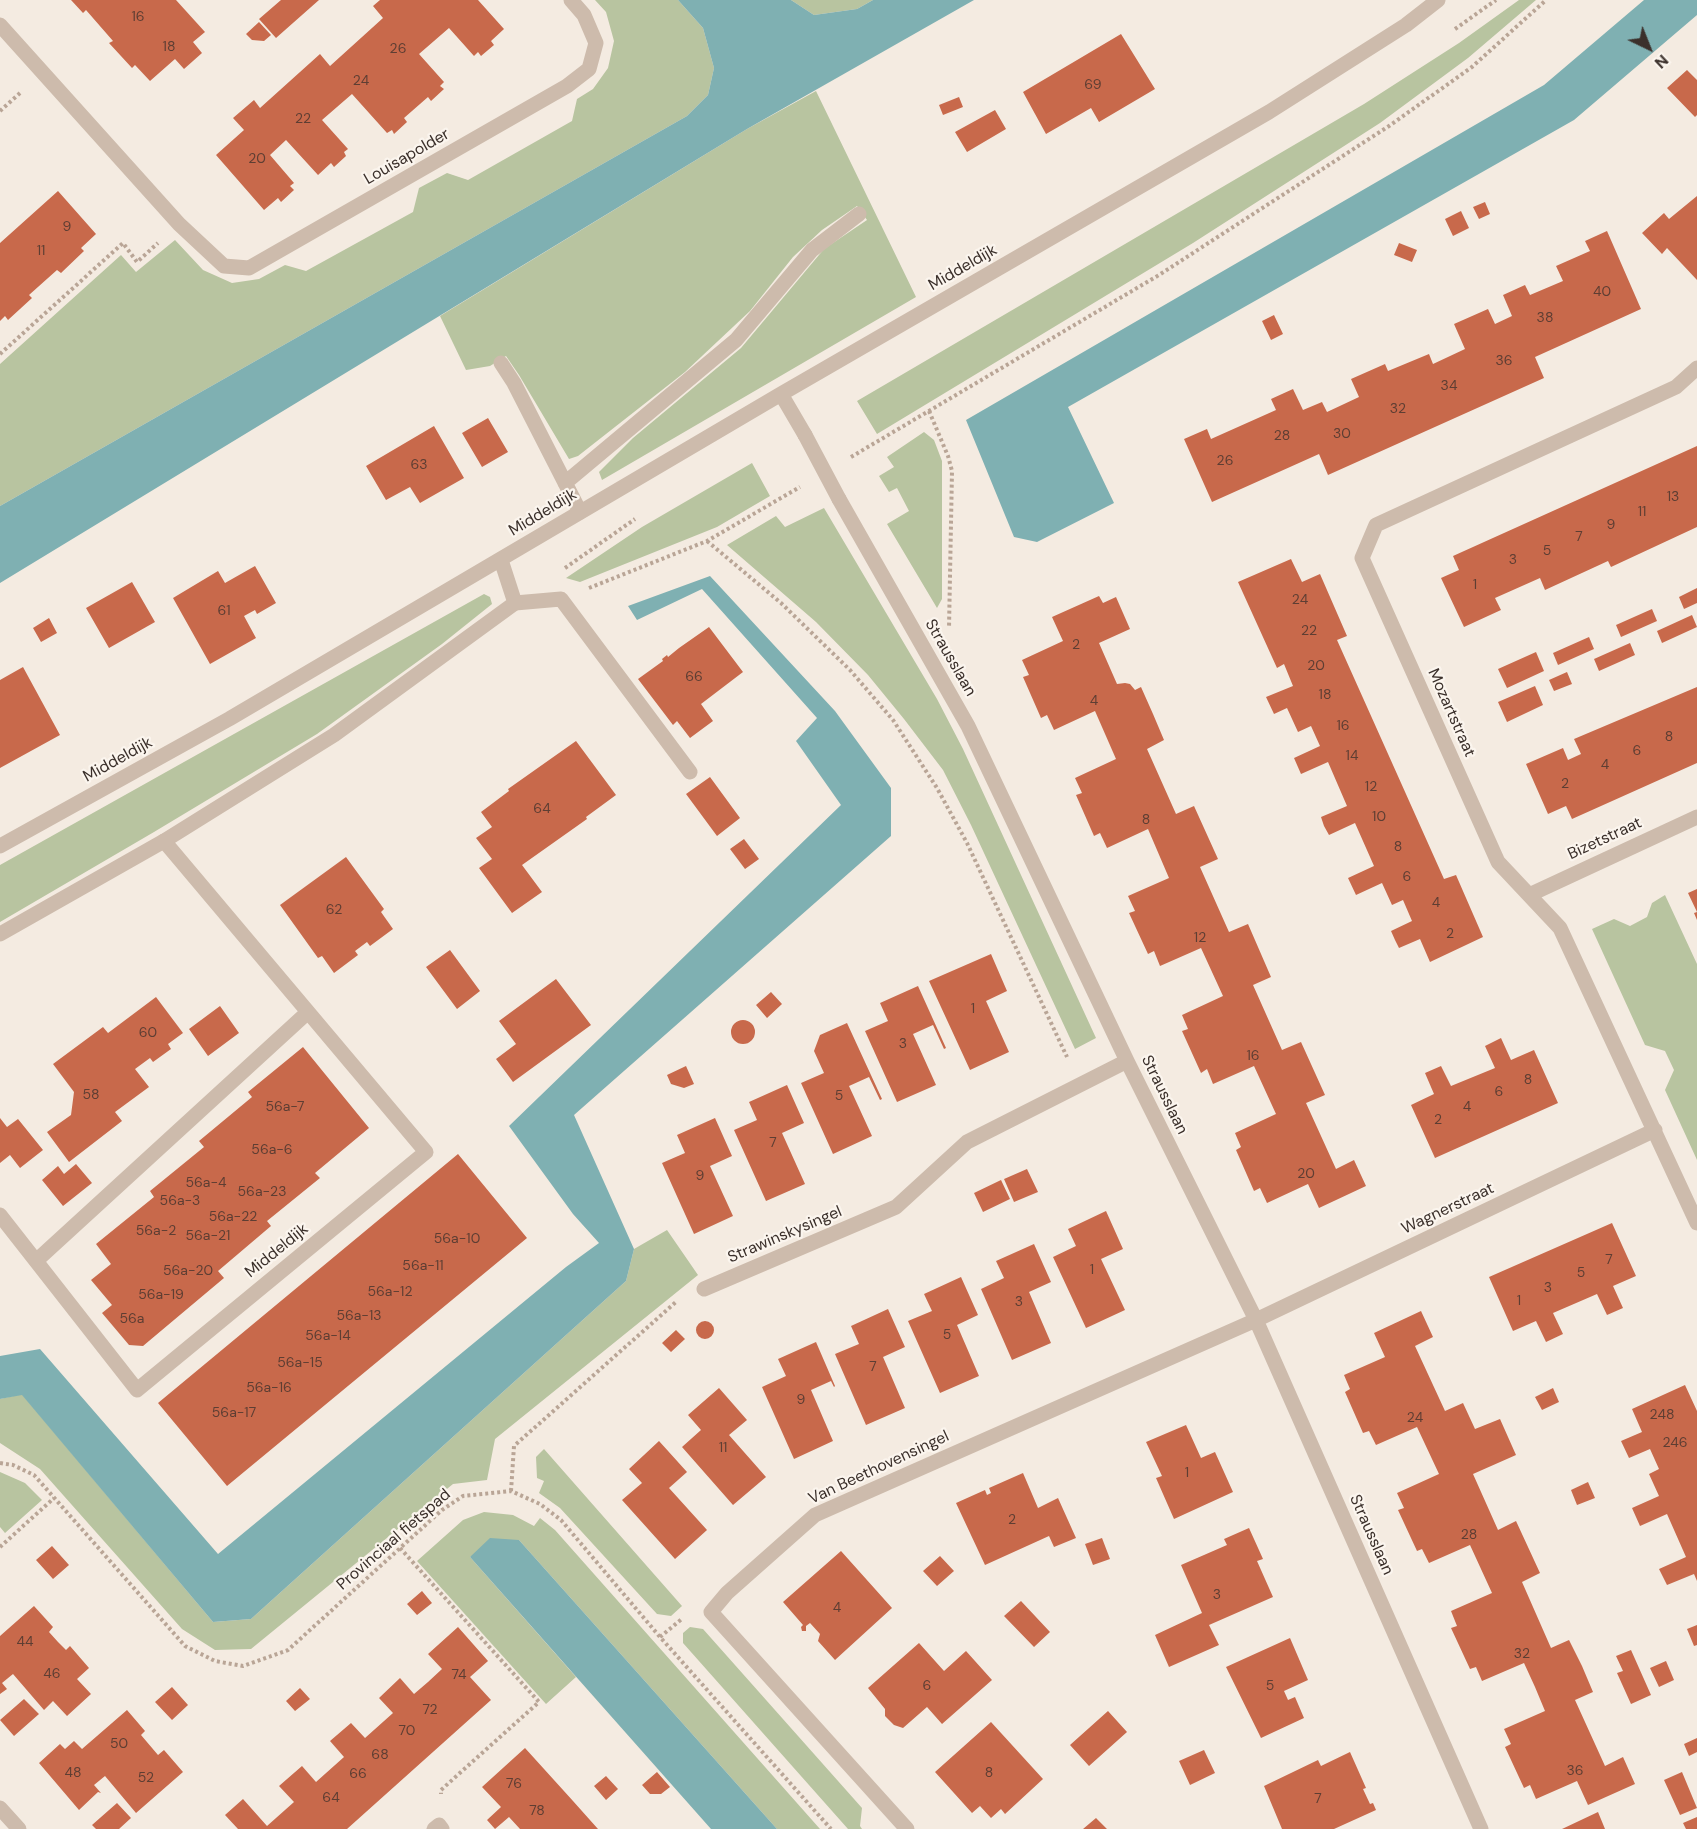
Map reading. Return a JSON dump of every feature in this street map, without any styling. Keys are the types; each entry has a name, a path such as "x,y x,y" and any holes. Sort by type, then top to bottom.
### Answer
{"street":[{"name":"Louisapolder","path":"0,25 179,224 224,266 249,268 567,86 589,69 596,43 584,15 571,0"},
{"name":"Middeldijk","path":"0,846 229,719 781,394 1269,112 1406,25 1438,0"},
{"path":"565,483 736,340 812,250 859,214"},
{"path":"501,363 514,383 580,512"},
{"name":"Mozartstraat","path":"1697,368 1676,387 1376,525 1362,558 1498,862 1560,927 1697,1223"},
{"name":"Strausslaan","path":"781,394 968,726 1127,1061 1256,1320 1481,1829"},
{"name":"Middeldijk","path":"501,560 515,603"},
{"path":"0,934 164,841 334,735 515,603 561,599 690,772"},
{"name":"Bizetstraat","path":"1529,895 1697,817"},
{"name":"Middeldijk","path":"0,1215 137,1390 426,1152 164,841"},
{"path":"36,1261 308,1012"},
{"name":"Strawinskysingel","path":"704,1288 896,1207 967,1142 1127,1061"},
{"name":"Wagnerstraat","path":"1256,1320 1655,1130"},
{"name":"Van Beethovensingel","path":"907,1829 711,1612 726,1593 815,1515 1256,1320"},
{"path":"0,1808 19,1829"}],"path":[{"path":"848,459 1159,275 1389,126 1472,67 1546,0"},
{"path":"0,354 123,243 137,262 179,224"},
{"path":"929,411 952,471 949,637"},
{"path":"561,599 707,541 808,482"},
{"path":"707,541 781,603 850,670 893,720 937,788 968,843 1080,1084"},
{"path":"704,1288 674,1303 514,1446 512,1491 540,1504 561,1520 660,1637 831,1829"},
{"name":"Provinciaal fietspad","path":"0,1463 13,1465 34,1475 185,1646 214,1661 243,1666 288,1650 442,1510 462,1496 512,1491"},
{"path":"0,1546 54,1498"},
{"path":"400,1548 539,1702 441,1790 438,1828"}],"green space":[{"path":"595,0 678,0 703,28 714,68 708,95 687,116 0,506 0,364 121,255 136,272 175,240 203,270 232,283 259,279 285,265 306,271 413,212 419,188 447,173 468,180 572,121 577,99 593,89 608,68 614,41 606,12"},
{"path":"791,0 873,0 857,9 814,15"},
{"path":"1519,0 1536,0 1468,58 1380,123 1193,243 877,434 857,401 1364,104 1459,43"},
{"path":"816,91 916,297 602,480 599,472 633,438 741,348 824,249 867,220 857,206 822,230 793,257 750,311 685,372 578,456 569,459 506,356 490,366 466,370 440,316 747,129"},
{"path":"924,432 934,440 942,461 942,599 937,608 887,524 909,511 897,488 889,492 879,476 894,467 887,457"},
{"path":"752,463 770,496 717,527 580,582 566,578 642,527"},
{"path":"824,508 937,699 963,749 1096,1038 1075,1049 943,770 868,675 816,622 727,545 776,516 785,527"},
{"path":"484,594 490,597 492,604 442,644 317,734 0,922 0,865"},
{"path":"1665,895 1697,964 1697,1160 1665,1090 1674,1070 1665,1051 1645,1045 1592,929 1614,919 1630,926 1647,917 1652,903"},
{"path":"667,1230 698,1275 495,1439 487,1480 453,1484 251,1649 215,1650 182,1629 40,1469 0,1443 0,1399 22,1394 213,1622 251,1619 626,1281 634,1249"},
{"path":"544,1449 682,1606 671,1616 657,1614 560,1508 539,1493 544,1481 537,1478 536,1457"},
{"path":"0,1472 25,1483 42,1500 5,1533 0,1527"},
{"path":"484,1512 513,1515 534,1526 540,1518 555,1530 820,1829 777,1829 519,1540 470,1557 576,1677 546,1704 417,1561 463,1520"},
{"path":"690,1627 703,1629 862,1808 860,1826 862,1829 848,1829 683,1643 683,1633"}],"water":[{"path":"678,0 791,0 814,15 857,9 873,0 974,0 747,129 0,583 0,506 687,116 708,95 714,68 703,28"},
{"path":"1644,0 1697,0 1697,15 1574,120 1068,407 1114,503 1037,542 1014,537 966,420 1544,85"},
{"path":"710,576 835,711 891,788 891,836 574,1115 634,1249 626,1281 251,1619 213,1622 22,1395 0,1399 0,1356 40,1349 218,1554 566,1267 599,1243 573,1214 509,1126 841,805 796,741 817,718 702,589 637,620 628,606"},
{"path":"490,1538 519,1540 777,1829 711,1829 470,1557"}],"building":[{"path":"71,0 176,0 205,32 193,42 202,53 184,69 175,59 150,81 135,65 132,68 109,43 113,41 86,10 83,13"},
{"path":"281,0 319,0 276,38 259,19"},
{"path":"380,0 478,0 504,29 491,41 494,45 481,56 478,52 474,56 449,28 419,54 444,82 440,86 444,89 431,101 428,97 404,118 407,122 394,134 392,130 387,133 352,94 322,120 348,149 344,152 346,156 334,167 331,163 318,175 286,140 270,155 294,183 290,186 294,190 281,202 278,198 264,210 216,155 244,130 233,118 254,100 260,108 320,54 330,66 383,18 373,6"},
{"path":"259,22 271,35 264,41 252,40 246,34"},
{"path":"1121,34 1155,89 1099,122 1091,108 1046,134 1023,92"},
{"path":"1687,70 1697,80 1697,115 1695,117 1667,88"},
{"path":"959,97 963,107 943,115 939,105"},
{"path":"995,110 1006,129 967,152 955,132"},
{"path":"58,191 96,234 81,248 84,251 61,273 57,270 29,295 32,298 8,320 5,316 0,321 0,243"},
{"path":"1697,196 1697,280 1667,248 1662,254 1642,233 1664,213 1669,219"},
{"path":"1485,202 1490,214 1479,219 1473,207"},
{"path":"1461,211 1469,228 1453,236 1445,219"},
{"path":"1607,231 1641,309 1535,357 1544,378 1328,475 1319,454 1212,502 1184,439 1207,429 1211,439 1276,410 1271,399 1293,389 1303,410 1322,402 1327,412 1359,397 1351,379 1385,364 1388,371 1429,354 1433,364 1465,349 1454,324 1488,309 1495,324 1512,316 1503,295 1525,285 1530,295 1563,281 1556,266 1590,251 1585,241"},
{"path":"1399,243 1417,250 1412,262 1394,255"},
{"path":"1274,315 1283,334 1271,340 1262,321"},
{"path":"488,418 508,452 482,467 462,433"},
{"path":"434,426 464,478 420,503 410,487 386,500 366,466"},
{"path":"1697,446 1697,527 1611,567 1608,561 1545,590 1540,578 1495,598 1501,610 1464,627 1441,578 1459,570 1453,556"},
{"path":"1291,559 1302,582 1320,574 1347,636 1337,640 1444,879 1456,875 1483,937 1430,962 1420,939 1399,948 1391,931 1412,921 1403,900 1392,905 1382,883 1356,895 1348,878 1374,866 1355,823 1329,835 1324,826 1321,817 1347,806 1328,762 1301,774 1294,758 1320,746 1311,726 1298,732 1287,708 1274,714 1266,697 1293,686 1284,664 1277,668 1238,582"},
{"path":"255,566 276,603 257,614 255,610 244,616 256,638 210,664 173,598 218,571 225,583"},
{"path":"132,582 155,622 109,648 86,608"},
{"path":"1697,588 1697,603 1684,609 1679,597"},
{"path":"1099,596 1103,603 1116,597 1130,629 1099,643 1117,684 1130,684 1135,690 1141,687 1164,740 1147,749 1176,814 1194,806 1218,859 1200,867 1229,932 1248,924 1271,977 1253,985 1282,1050 1301,1042 1325,1095 1306,1103 1336,1169 1354,1160 1366,1186 1319,1208 1308,1184 1267,1203 1260,1188 1254,1191 1236,1150 1241,1147 1235,1133 1276,1114 1254,1066 1213,1084 1207,1069 1201,1073 1182,1031 1188,1029 1182,1015 1223,996 1201,948 1160,966 1154,951 1148,954 1129,913 1135,911 1128,896 1169,878 1148,829 1107,848 1100,833 1094,836 1076,795 1082,793 1075,778 1116,759 1095,711 1054,730 1047,715 1041,718 1023,677 1029,675 1022,660 1063,641 1052,617"},
{"path":"1652,609 1657,621 1621,637 1616,625"},
{"path":"1692,615 1697,627 1662,643 1657,631"},
{"path":"49,618 57,633 41,642 33,628"},
{"path":"709,627 743,672 701,704 713,721 690,738 677,721 673,725 638,679 663,661 662,659 667,655 668,657"},
{"path":"1589,637 1594,649 1558,665 1553,653"},
{"path":"1630,643 1635,655 1599,671 1594,659"},
{"path":"1536,652 1544,671 1507,688 1498,669"},
{"path":"23,667 60,735 0,768 0,680"},
{"path":"1567,672 1572,684 1554,691 1549,680"},
{"path":"1535,686 1543,705 1507,722 1498,702"},
{"path":"1697,687 1697,763 1572,819 1566,806 1548,814 1526,764 1563,748 1568,760 1581,754 1574,739"},
{"path":"576,741 616,795 586,817 587,819 522,865 542,892 512,913 479,868 492,859 476,838 492,827 481,812 509,791 508,789"},
{"path":"710,777 740,818 717,836 686,794"},
{"path":"744,839 759,859 745,869 730,849"},
{"path":"346,857 384,909 381,912 393,929 370,946 367,942 355,951 358,955 334,973 322,956 318,958 280,905"},
{"path":"1697,889 1697,912 1688,893"},
{"path":"450,950 480,991 457,1009 426,967"},
{"path":"991,954 1007,991 986,1001 1009,1052 970,1070 929,981"},
{"path":"556,979 591,1025 513,1082 496,1059 516,1044 499,1021"},
{"path":"918,986 946,1048 944,1049 933,1025 913,1034 936,1085 897,1102 865,1031 888,1021 880,1003"},
{"path":"771,992 782,1004 767,1018 756,1005"},
{"path":"156,997 183,1033 168,1044 171,1049 153,1062 150,1058 135,1069 149,1087 115,1112 122,1121 69,1162 47,1132 71,1115 74,1092 53,1064 103,1027 108,1033"},
{"path":"220,1006 239,1033 208,1056 189,1029"},
{"path":"743,1020 752,1023 755,1032 752,1041 743,1044 734,1041 731,1032 734,1023"},
{"path":"847,1023 882,1099 880,1100 869,1077 849,1086 872,1136 833,1154 801,1083 824,1073 814,1051 820,1035"},
{"path":"1501,1038 1511,1060 1534,1050 1558,1103 1435,1158 1411,1105 1434,1094 1425,1073 1441,1066 1451,1086 1495,1068 1485,1046"},
{"path":"303,1047 369,1128 315,1173 320,1178 267,1221 271,1226 218,1271 224,1278 143,1346 129,1345 102,1313 112,1305 91,1280 111,1264 96,1244 154,1197 150,1191 204,1147 199,1141 252,1097 248,1092"},
{"path":"686,1066 694,1084 684,1088 671,1084 667,1075"},
{"path":"787,1085 804,1123 782,1133 805,1184 766,1201 734,1130 757,1120 749,1102"},
{"path":"0,1118 7,1127 18,1119 43,1150 20,1168 10,1155 0,1163"},
{"path":"715,1118 732,1156 710,1166 733,1216 694,1234 662,1163 685,1153 677,1135"},
{"path":"458,1154 527,1238 227,1486 158,1403"},
{"path":"76,1164 92,1183 63,1206 42,1180 58,1166 64,1174"},
{"path":"1027,1169 1038,1192 1014,1202 1004,1179"},
{"path":"1001,1180 1010,1199 983,1212 974,1193"},
{"path":"1106,1211 1123,1249 1101,1259 1125,1310 1086,1328 1053,1257 1076,1246 1068,1229"},
{"path":"1612,1223 1636,1276 1613,1286 1623,1308 1607,1315 1597,1294 1553,1313 1563,1334 1546,1342 1536,1321 1513,1331 1489,1277"},
{"path":"1034,1244 1051,1282 1029,1292 1051,1343 1012,1360 981,1289 1004,1278 996,1261"},
{"path":"961,1277 978,1315 957,1325 979,1376 940,1393 908,1321 932,1311 924,1294"},
{"path":"888,1309 905,1347 883,1357 905,1408 866,1425 835,1354 859,1344 851,1326"},
{"path":"1421,1311 1433,1337 1415,1346 1445,1411 1463,1403 1475,1429 1500,1419 1516,1455 1473,1474 1498,1530 1516,1521 1540,1573 1522,1582 1551,1648 1569,1640 1582,1666 1593,1692 1575,1700 1605,1766 1623,1757 1635,1784 1588,1805 1577,1781 1536,1799 1530,1785 1524,1788 1505,1747 1511,1744 1504,1729 1545,1711 1535,1687 1524,1663 1482,1681 1476,1667 1470,1669 1451,1628 1457,1626 1451,1611 1492,1593 1470,1545 1429,1563 1422,1549 1417,1551 1398,1510 1404,1508 1397,1493 1439,1474 1417,1427 1376,1445 1369,1431 1363,1433 1345,1392 1350,1389 1344,1375 1385,1357 1374,1333"},
{"path":"701,1321 709,1321 714,1326 712,1337 701,1339 696,1334 696,1326"},
{"path":"676,1330 685,1339 671,1352 662,1343"},
{"path":"816,1342 835,1386 831,1381 811,1390 833,1441 794,1459 762,1387 786,1376 778,1359"},
{"path":"1685,1385 1697,1411 1697,1581 1694,1574 1667,1585 1659,1569 1686,1557 1667,1514 1640,1526 1632,1508 1659,1496 1649,1474 1659,1469 1650,1449 1629,1458 1621,1441 1642,1432 1632,1409"},
{"path":"719,1388 747,1420 729,1435 766,1477 733,1505 682,1447 701,1430 688,1415"},
{"path":"1553,1388 1559,1402 1542,1410 1535,1397"},
{"path":"1186,1425 1201,1458 1215,1452 1233,1492 1174,1519 1156,1478 1162,1476 1146,1442"},
{"path":"659,1441 687,1472 669,1488 707,1530 675,1559 622,1500 642,1483 629,1469"},
{"path":"1023,1473 1038,1508 1058,1498 1076,1538 1054,1547 1049,1536 985,1565 956,1503 985,1490 987,1495 991,1493 989,1488"},
{"path":"1588,1482 1595,1498 1577,1505 1571,1490"},
{"path":"1249,1528 1263,1559 1257,1561 1273,1597 1209,1625 1219,1645 1169,1667 1155,1635 1202,1613 1181,1565 1227,1545 1224,1539"},
{"path":"1102,1538 1110,1559 1093,1565 1085,1544"},
{"path":"52,1546 69,1565 53,1579 36,1560"},
{"path":"841,1551 892,1608 835,1660 818,1641 820,1634 810,1623 806,1626 806,1631 802,1631 803,1625 783,1602"},
{"path":"940,1556 954,1571 937,1586 923,1571"},
{"path":"422,1591 432,1603 417,1615 407,1604"},
{"path":"1021,1601 1050,1632 1034,1647 1004,1616"},
{"path":"34,1606 53,1627 49,1632 66,1650 70,1646 89,1668 77,1679 91,1694 67,1716 53,1701 44,1710 13,1674 2,1683 7,1689 0,1694 0,1636"},
{"path":"1697,1625 1697,1645 1694,1646 1687,1629"},
{"path":"458,1627 488,1661 470,1677 491,1700 347,1829 238,1829 225,1815 243,1799 267,1826 294,1802 279,1786 302,1766 316,1782 344,1757 330,1741 351,1723 365,1738 393,1713 379,1698 400,1678 414,1694 428,1682 442,1669 428,1654"},
{"path":"1290,1638 1308,1680 1284,1691 1288,1700 1295,1697 1304,1718 1261,1738 1226,1667"},
{"path":"919,1643 944,1671 966,1651 992,1680 942,1724 927,1707 903,1728 894,1725 885,1716 885,1709 868,1688"},
{"path":"1631,1650 1651,1695 1631,1704 1617,1673 1623,1671 1616,1656"},
{"path":"1666,1661 1674,1680 1659,1687 1650,1668"},
{"path":"172,1687 188,1705 172,1720 155,1702"},
{"path":"300,1688 310,1699 295,1711 286,1701"},
{"path":"24,1699 39,1714 14,1736 0,1720"},
{"path":"127,1710 145,1731 141,1735 158,1755 164,1750 183,1772 136,1813 105,1776 94,1785 101,1793 98,1792 79,1810 39,1763 60,1744 65,1749 74,1741 82,1749"},
{"path":"1108,1711 1127,1732 1089,1766 1070,1745"},
{"path":"991,1722 1043,1779 1005,1814 1001,1809 991,1818 980,1806 972,1813 935,1772"},
{"path":"1697,1738 1697,1752 1689,1756 1684,1744"},
{"path":"525,1748 598,1829 520,1829 509,1817 495,1829 487,1820 501,1807 482,1787"},
{"path":"1204,1750 1215,1773 1190,1785 1179,1761"},
{"path":"1350,1752 1366,1788 1363,1789 1370,1804 1373,1803 1376,1810 1334,1829 1282,1829 1264,1786 1318,1760 1321,1766"},
{"path":"657,1772 670,1787 661,1794 650,1794 642,1785"},
{"path":"1682,1772 1697,1808 1680,1815 1664,1780"},
{"path":"606,1776 618,1789 606,1800 594,1786"},
{"path":"117,1803 131,1818 119,1829 96,1829 92,1825"},
{"path":"1598,1812 1605,1829 1562,1829"},
{"path":"1697,1817 1697,1829 1686,1829 1683,1823"},
{"path":"1096,1818 1107,1829 1083,1829"}]}
